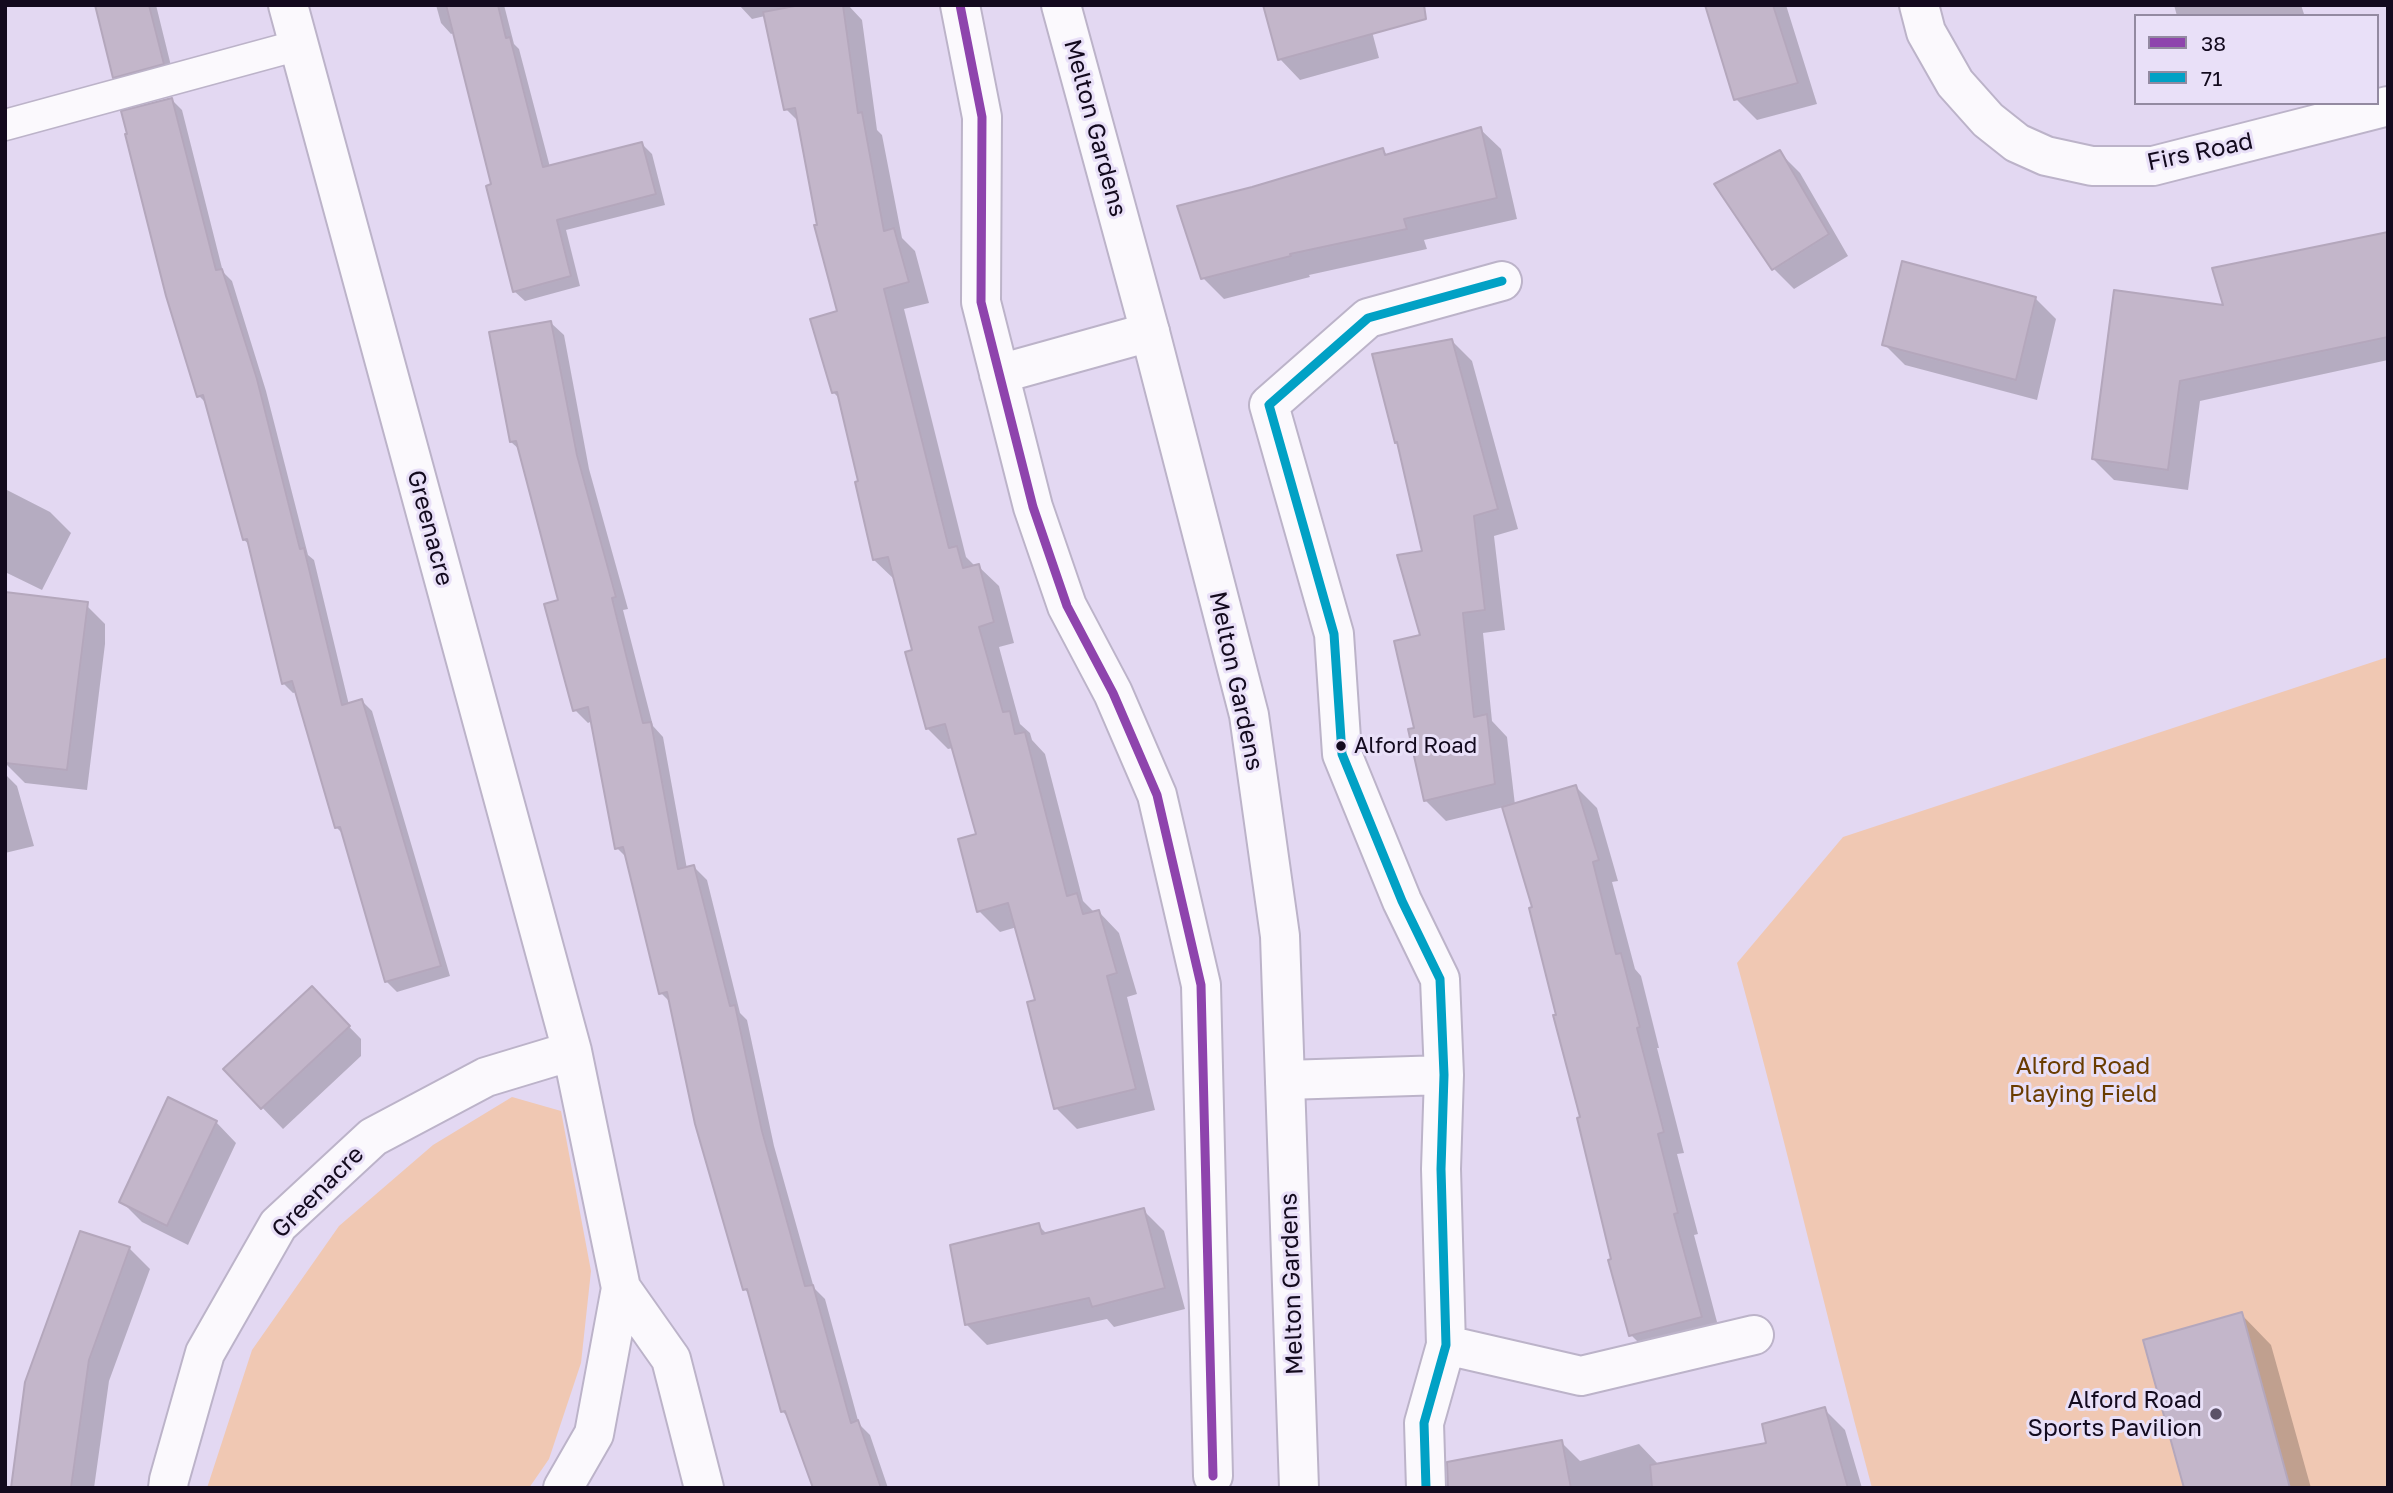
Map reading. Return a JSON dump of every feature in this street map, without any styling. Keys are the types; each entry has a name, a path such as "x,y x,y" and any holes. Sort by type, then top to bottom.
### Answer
{"street":[{"name":"Greenacre","path":"288,5 572,1051 621,1288 594,1434 563,1488"},
{"path":"960,5 982,117 981,302 1033,507 1068,606 1113,693 1157,795 1201,985 1213,1476"},
{"name":"Melton Gardens","path":"1061,5 1150,332 1249,715 1280,936 1299,1488"},
{"name":"Firs Road","path":"1919,5 1926,33 1955,83 1988,120 2017,143 2046,156 2092,166 2154,166 2388,106"},
{"path":"1426,1488 1424,1423 1446,1345 1441,1169 1444,1075 1440,979 1402,901 1342,754 1334,634 1269,405 1368,318 1502,281"},
{"path":"999,374 1150,332"},
{"name":"Greenacre","path":"168,1488 205,1353 278,1226 373,1137 486,1077 572,1051"},
{"path":"1285,1080 1444,1075"},
{"name":"Greenacre","path":"621,1288 671,1359 704,1488"},
{"path":"1446,1345 1581,1376 1754,1335"}],"lane":[{"path":"5,125 299,45"}],"green space":[{"name":"Alford Road Playing Field","path":"2388,657 2388,1488 1872,1488 1737,963 1843,837"},
{"path":"512,1097 561,1111 591,1271 581,1363 549,1459 529,1488 207,1488 252,1350 339,1226 433,1145"}],"building":[{"path":"95,5 149,5 164,64 113,78"},
{"path":"446,5 498,5 506,38 510,37 543,167 642,142 656,194 557,220 571,276 513,292 486,186 491,184"},
{"path":"800,5 843,5 858,113 862,112 884,231 894,228 909,282 884,289 949,548 957,546 963,568 979,564 994,622 979,627 1003,712 1010,711 1015,734 1025,732 1067,896 1077,893 1083,914 1099,910 1117,973 1107,976 1136,1089 1054,1109 1027,1002 1035,1000 1008,903 977,912 958,839 976,834 945,724 926,729 905,652 912,650 888,557 873,560 837,392 832,393 810,319 837,311 814,225 817,225 795,108 784,110 763,12"},
{"path":"1263,5 1424,5 1426,19 1278,60"},
{"path":"1705,5 1773,5 1798,83 1734,100"},
{"path":"172,98 216,270 222,269 257,379 300,549 304,548 342,705 362,699 441,966 385,982 340,827 335,828 292,681 282,684 247,539 243,540 203,395 197,397 166,296 125,134 121,111"},
{"path":"1481,127 1497,198 1404,219 1407,229 1290,254 1291,256 1201,279 1177,206 1383,148 1385,155"},
{"path":"1780,150 1829,234 1772,270 1714,184"},
{"path":"2388,232 2388,337 2180,381 2168,470 2092,459 2114,290 2223,305 2212,268"},
{"path":"1902,261 2036,297 2016,380 1882,345"},
{"path":"551,321 577,455 616,597 612,598 643,723 651,722 678,869 694,865 730,1006 735,1005 762,1131 805,1286 813,1285 851,1423 858,1420 881,1488 813,1488 785,1411 781,1412 747,1289 743,1290 695,1124 667,992 659,994 623,847 615,849 588,707 573,711 544,604 558,600 516,441 510,442 489,332"},
{"path":"1452,339 1498,509 1474,516 1485,610 1463,613 1474,717 1487,714 1495,784 1424,801 1408,729 1414,728 1394,641 1420,635 1397,555 1422,551 1397,442 1395,443 1372,354"},
{"path":"5,592 88,602 67,770 5,763"},
{"path":"1576,785 1599,860 1593,862 1616,954 1621,953 1640,1027 1637,1028 1664,1132 1658,1134 1678,1213 1674,1214 1702,1317 1629,1336 1608,1260 1611,1259 1577,1118 1580,1117 1529,908 1532,907 1502,807"},
{"path":"312,986 350,1026 261,1109 223,1069"},
{"path":"168,1097 217,1121 167,1226 119,1202"},
{"path":"1144,1208 1165,1288 1092,1307 1089,1298 965,1325 950,1245 1039,1223 1042,1234"},
{"path":"80,1231 130,1247 89,1360 71,1488 11,1488 25,1382"},
{"name":"Alford Road Sports Pavilion","path":"2242,1312 2290,1488 2184,1488 2143,1340"},
{"path":"1825,1407 1848,1488 1652,1488 1650,1465 1766,1443 1762,1424"},
{"path":"1562,1440 1571,1488 1448,1488 1447,1462"}],"transit line":[{"name":"38","path":"960,5 982,117 981,302 1033,507 1067,606 1113,693 1157,795 1201,985 1213,1476"},
{"name":"71","path":"1426,1488 1424,1423 1446,1345 1441,1169 1444,1075 1440,979 1402,901 1342,754 1334,634 1269,405 1368,318 1502,281"}],"place":[{"name":"Alford Road","path":"1341,746"},
{"name":"Alford Road Sports Pavilion","path":"2216,1414"}]}
